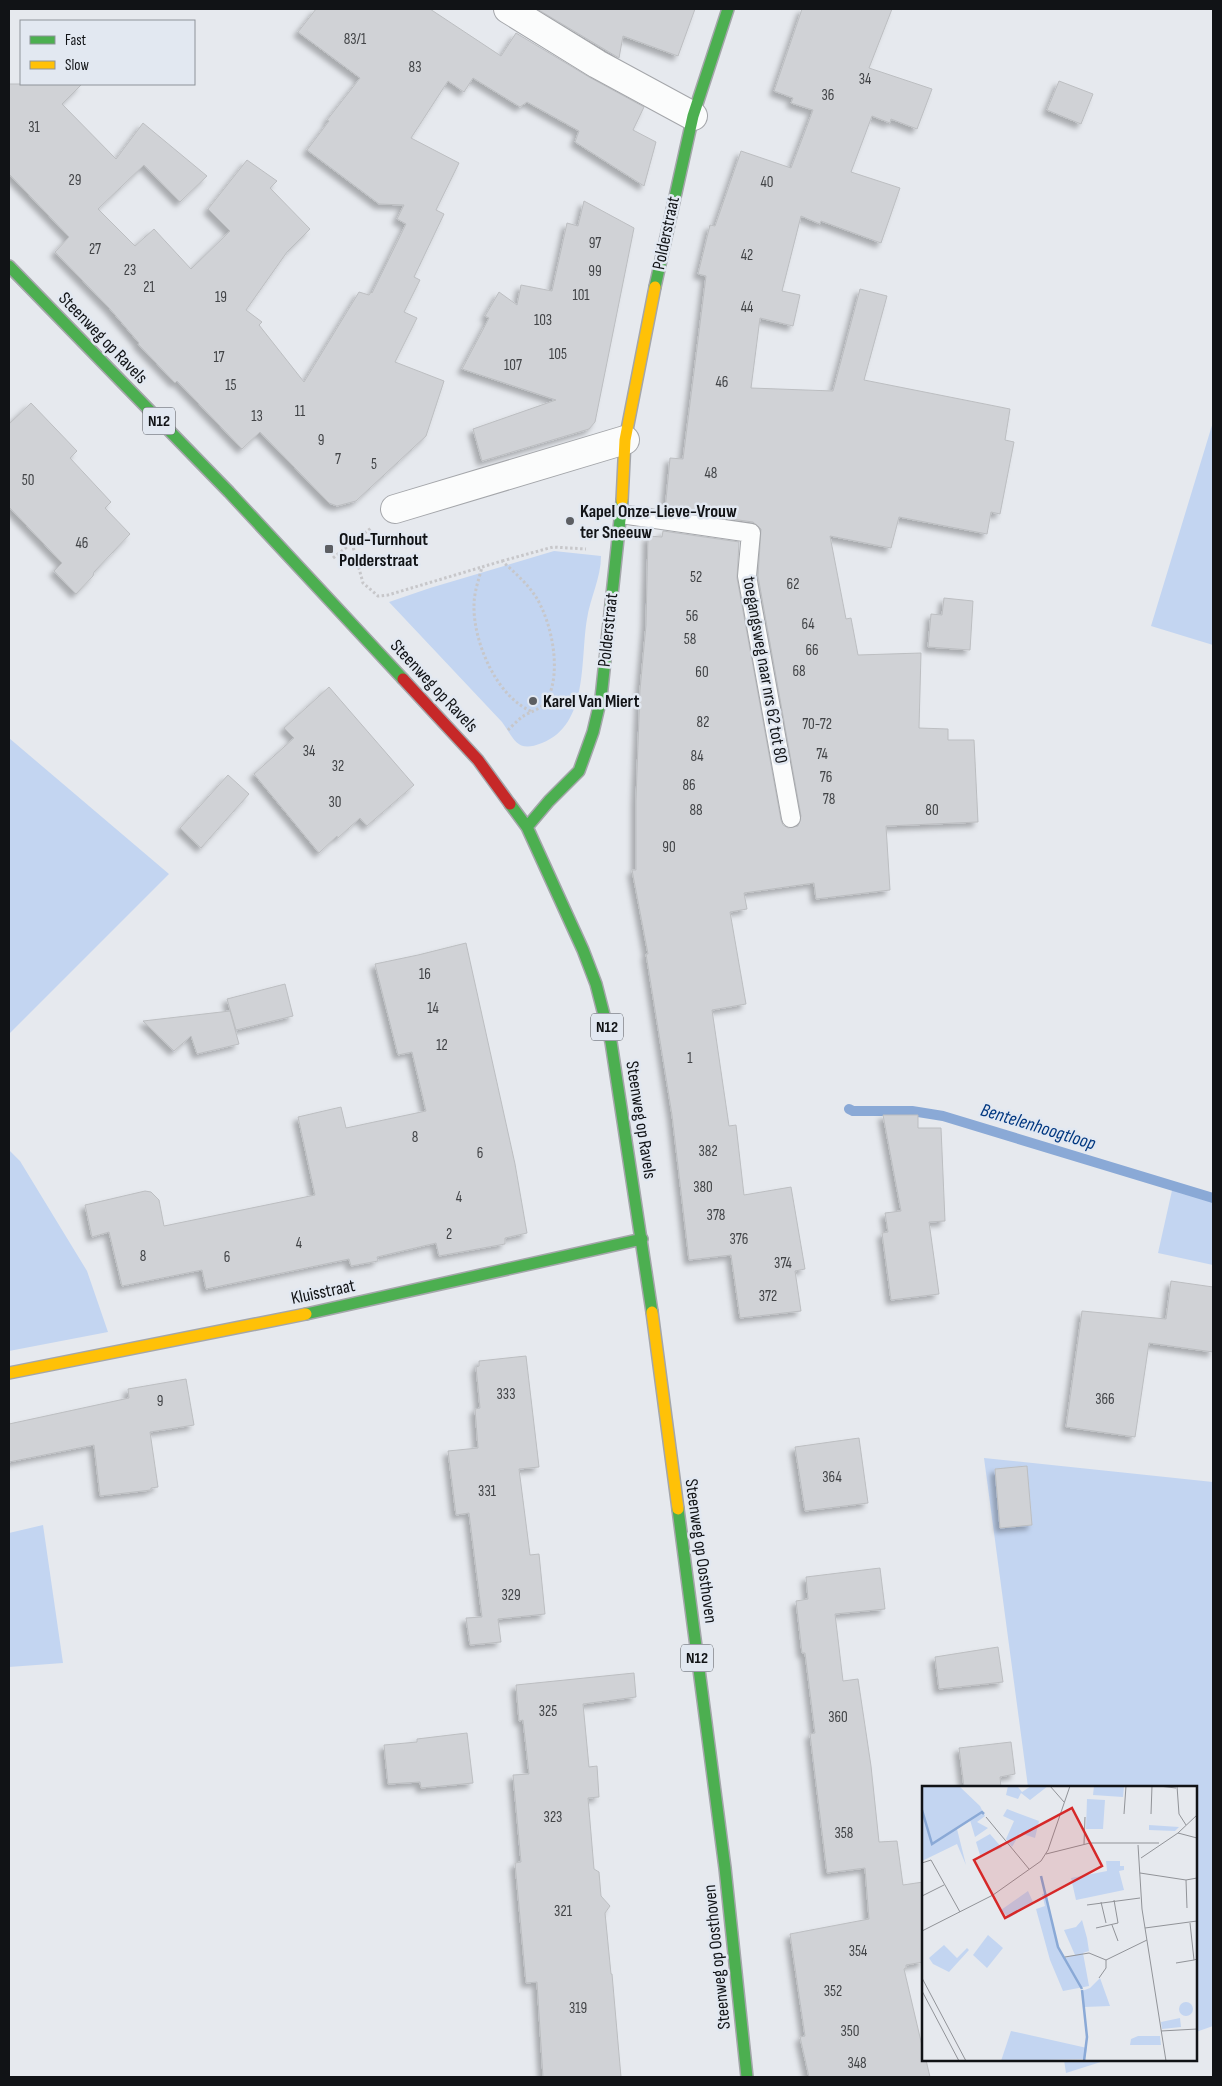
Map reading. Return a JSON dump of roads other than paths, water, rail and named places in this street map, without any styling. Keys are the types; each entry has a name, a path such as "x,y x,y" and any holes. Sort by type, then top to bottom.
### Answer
{"main road":[{"name":"Polderstraat","path":"527,827 549,801 579,771 593,732 601,698 621,514 625,440 664,239 693,116 728,9"},
{"name":"Steenweg op Ravels","path":"9,266 229,492 478,760 527,827 583,950 596,984 611,1042 642,1239"},
{"name":"Kluisstraat","path":"9,1373 340,1307 642,1239"},
{"name":"Steenweg op Oosthoven","path":"642,1239 725,1868 747,2077"}],"street":[{"path":"508,9 597,64 693,116"},
{"path":"395,509 625,440"}],"lane":[{"name":"toegangsweg naar nrs 62 tot 80","path":"621,514 751,532 747,576 791,818"}],"waterway":[{"name":"Bentelenhoogtloop","path":"849,1109 853,1111 912,1111 943,1116 1213,1198"}],"place":[{"name":"Kapel Onze-Lieve-Vrouw ter Sneeuw","path":"570,521"},
{"name":"Oud-Turnhout Polderstraat","path":"329,549"},
{"name":"Karel Van Miert","path":"533,701"}]}
